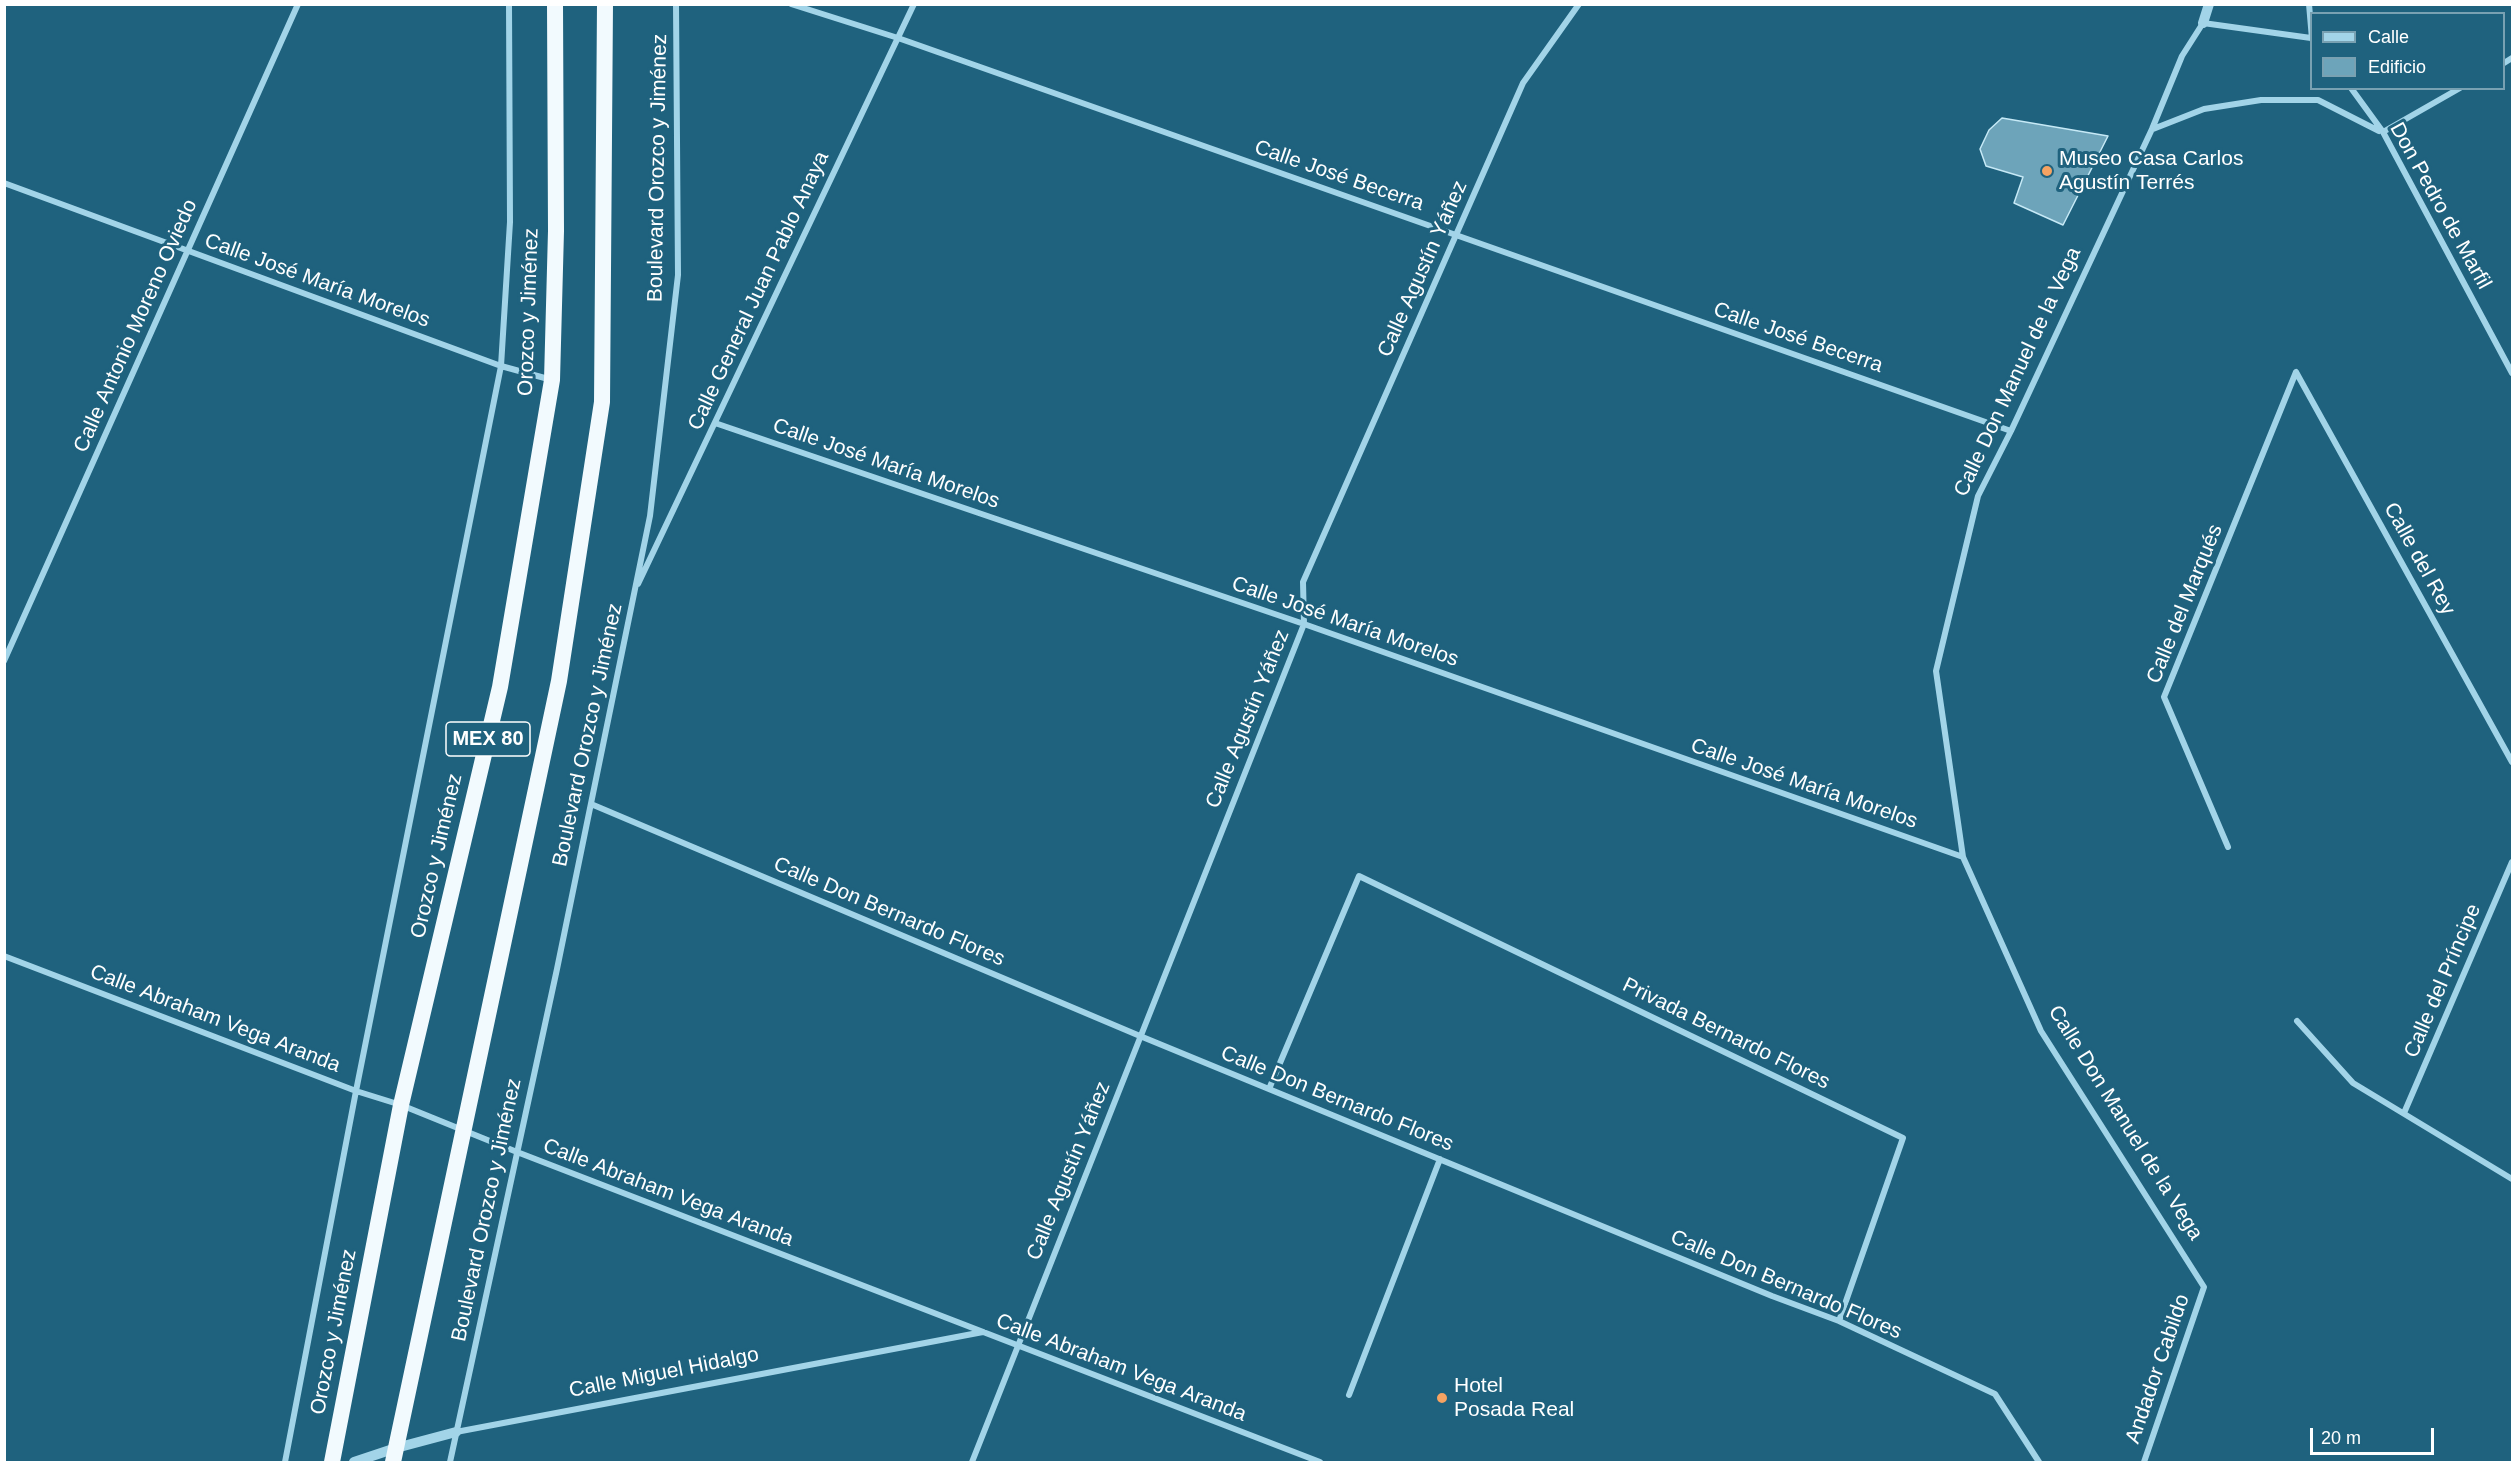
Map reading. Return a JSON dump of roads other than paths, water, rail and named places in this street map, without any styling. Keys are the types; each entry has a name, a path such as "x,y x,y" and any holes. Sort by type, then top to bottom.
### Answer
{"highway":[{"name":"Orozco y Jiménez","path":"332,1462 401,1104 500,687 552,380 556,231 555,4"},
{"name":"MEX 80","path":"395,1455 559,681 602,402 605,4"}],"street":[{"name":"Calle Antonio Moreno Oviedo","path":"4,661 298,4"},
{"name":"Orozco y Jiménez","path":"285,1462 356,1091 501,366 510,222 509,4"},
{"name":"Boulevard Orozco y Jiménez","path":"450,1462 591,804 650,516 678,276 676,4"},
{"name":"Calle José Becerra","path":"791,4 898,38 2011,431"},
{"name":"Calle General Juan Pablo Anaya","path":"635,592 914,4"},
{"name":"Calle Agustín Yáñez","path":"972,1462 1304,624 1303,582 1523,83 1579,4"},
{"name":"Calle Don Manuel de la Vega","path":"2204,1287 2041,1031 1963,857 1936,671 1978,496 2011,431 2152,129 2182,56 2203,23 2209,4"},
{"path":"2309,4 2310,22"},
{"path":"2203,23 2310,39"},
{"name":"Don Pedro de Marfil","path":"2352,90 2383,132 2512,373"},
{"path":"2152,129 2204,109 2261,100 2318,100 2383,132 2456,90"},
{"name":"Calle José María Morelos","path":"4,183 501,366 552,380"},
{"name":"Calle del Rey","path":"2296,372 2512,762"},
{"name":"Calle del Marqués","path":"2228,847 2164,697 2296,372"},
{"name":"Calle José María Morelos","path":"715,423 1304,624 1963,857"},
{"name":"Calle Don Bernardo Flores","path":"591,804 1269,1089 1772,1296 1839,1321 1995,1394 2039,1462"},
{"name":"Calle del Príncipe","path":"2404,1113 2512,862"},
{"name":"Privada Bernardo Flores","path":"1269,1089 1359,876 1903,1138 1839,1321"},
{"name":"Calle Abraham Vega Aranda","path":"4,956 356,1091 401,1104 517,1152 1320,1462"},
{"path":"2297,1021 2352,1083 2512,1179"},
{"path":"1349,1395 1440,1159"},
{"name":"Andador Cabildo","path":"2144,1462 2204,1287"},
{"name":"Calle Miguel Hidalgo","path":"354,1462 395,1455 456,1432 983,1332"}],"place":[{"name":"Museo Casa Carlos Agustín Terrés","path":"2047,171"},
{"name":"Hotel Posada Real","path":"1442,1398"}]}
